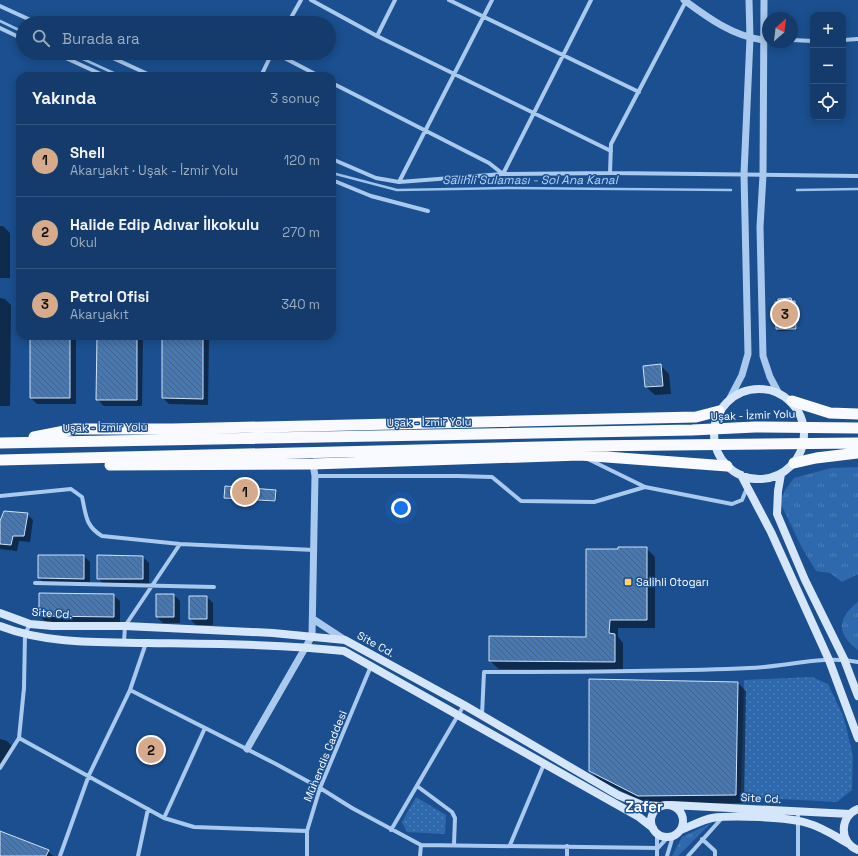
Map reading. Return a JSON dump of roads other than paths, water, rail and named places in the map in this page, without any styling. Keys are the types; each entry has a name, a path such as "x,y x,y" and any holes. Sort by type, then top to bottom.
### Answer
{"highway":[{"path":"792,402 830,413 858,414"},
{"path":"1,443 75,429 696,417 719,411"},
{"name":"Uşak - İzmir Yolu","path":"1,443 684,430 755,427 858,428"},
{"path":"1,460 256,453 753,443 858,443"},
{"path":"794,463 816,458 858,453"},
{"path":"1,460 76,465 313,464 580,455 727,466"}],"main road":[{"path":"762,388 778,392 792,402 801,415 805,432 803,448 794,463 782,474 768,478 754,479 741,475 727,466 718,454 714,440 714,425 719,411 730,398 745,390 762,388"},
{"path":"782,474 778,491 777,514 805,580 844,659 858,696"},
{"path":"741,475 771,532 829,660 858,738"},
{"name":"Site Cd.","path":"0,613 30,624 52,626 125,626 312,636 345,640 464,705 618,795 642,805 661,806"},
{"name":"Site Cd.","path":"0,626 25,634 47,638 146,643 305,647 344,651 638,817 655,830"},
{"path":"680,830 683,820 682,815 676,807 671,805 661,806 654,811 651,818 655,830 670,837 680,830 710,818 723,817 799,821 824,830 858,850"},
{"name":"Site Cd.","path":"671,805 798,811 855,809"},
{"path":"849,844 843,828 855,809"}],"street":[{"path":"2,0 0,5 23,16"},
{"path":"292,16 301,0"},
{"path":"311,0 377,36 611,151"},
{"path":"377,36 395,0"},
{"path":"450,0 638,92"},
{"path":"399,182 492,0"},
{"path":"502,174 562,54 591,0"},
{"path":"610,173 612,144 685,0 712,20 750,38 762,40"},
{"path":"730,398 742,375 748,354 744,174 750,38 749,0"},
{"path":"764,0 764,12"},
{"path":"0,28 16,36"},
{"path":"846,40 858,39"},
{"path":"798,40 810,41"},
{"path":"765,48 763,175 760,227 763,356 770,377 778,392"},
{"path":"70,60 96,72"},
{"path":"117,60 143,72"},
{"path":"263,72 270,60"},
{"path":"288,60 311,72"},
{"path":"336,85 489,163 502,174"},
{"path":"336,161 376,178 399,182 502,174 610,173 858,176"},
{"path":"336,182 371,196 428,211"},
{"path":"580,455 645,487 732,504 742,500 747,488"},
{"path":"247,749 312,636 315,476 313,464"},
{"path":"315,476 492,477 521,501 594,502 645,487"},
{"path":"0,496 71,489 82,497 86,518 92,530 102,536 180,544 314,550"},
{"path":"124,642 125,626 180,544"},
{"path":"35,583 154,584 214,587"},
{"path":"313,619 345,640"},
{"path":"0,768 19,738 24,688 25,634 30,624"},
{"path":"60,856 88,775 130,690 146,643"},
{"path":"482,716 484,672 686,671 765,668 844,659 858,662"},
{"name":"Mühendis Caddesi","path":"306,856 307,831 320,788 372,666"},
{"path":"130,690 247,749 320,788 391,830 421,845 454,844 658,848 670,837"},
{"path":"391,830 459,716 464,705"},
{"path":"164,818 205,728"},
{"path":"19,738 164,818 194,827 307,831"},
{"path":"510,845 544,764"},
{"path":"417,786 452,812 455,818 454,844"},
{"path":"138,856 148,808"},
{"path":"798,811 798,856"},
{"path":"688,856 723,817"},
{"path":"655,830 658,856"},
{"path":"667,856 670,837"},
{"path":"702,840 714,851 714,856"},
{"path":"420,856 421,845"},
{"path":"567,846 567,856"}],"waterway":[{"name":"Salihli Sulaması - Sol Ana Kanal","path":"0,21 16,29"},
{"name":"Salihli Sulaması - Sol Ana Kanal","path":"85,60 111,72"},
{"name":"Salihli Sulaması - Sol Ana Kanal","path":"336,174 397,190 508,188 731,190"},
{"name":"Salihli Sulaması - Sol Ana Kanal","path":"797,190 858,189"}],"place":[{"name":"Petrol Ofisi","path":"785,314"},
{"name":"Shell","path":"245,492"},
{"name":"Salihli Otogarı","path":"628,582"},
{"name":"Halide Edip Adıvar İlkokulu","path":"151,750"}],"district":[{"name":"Zafer","path":"644,806"}]}
